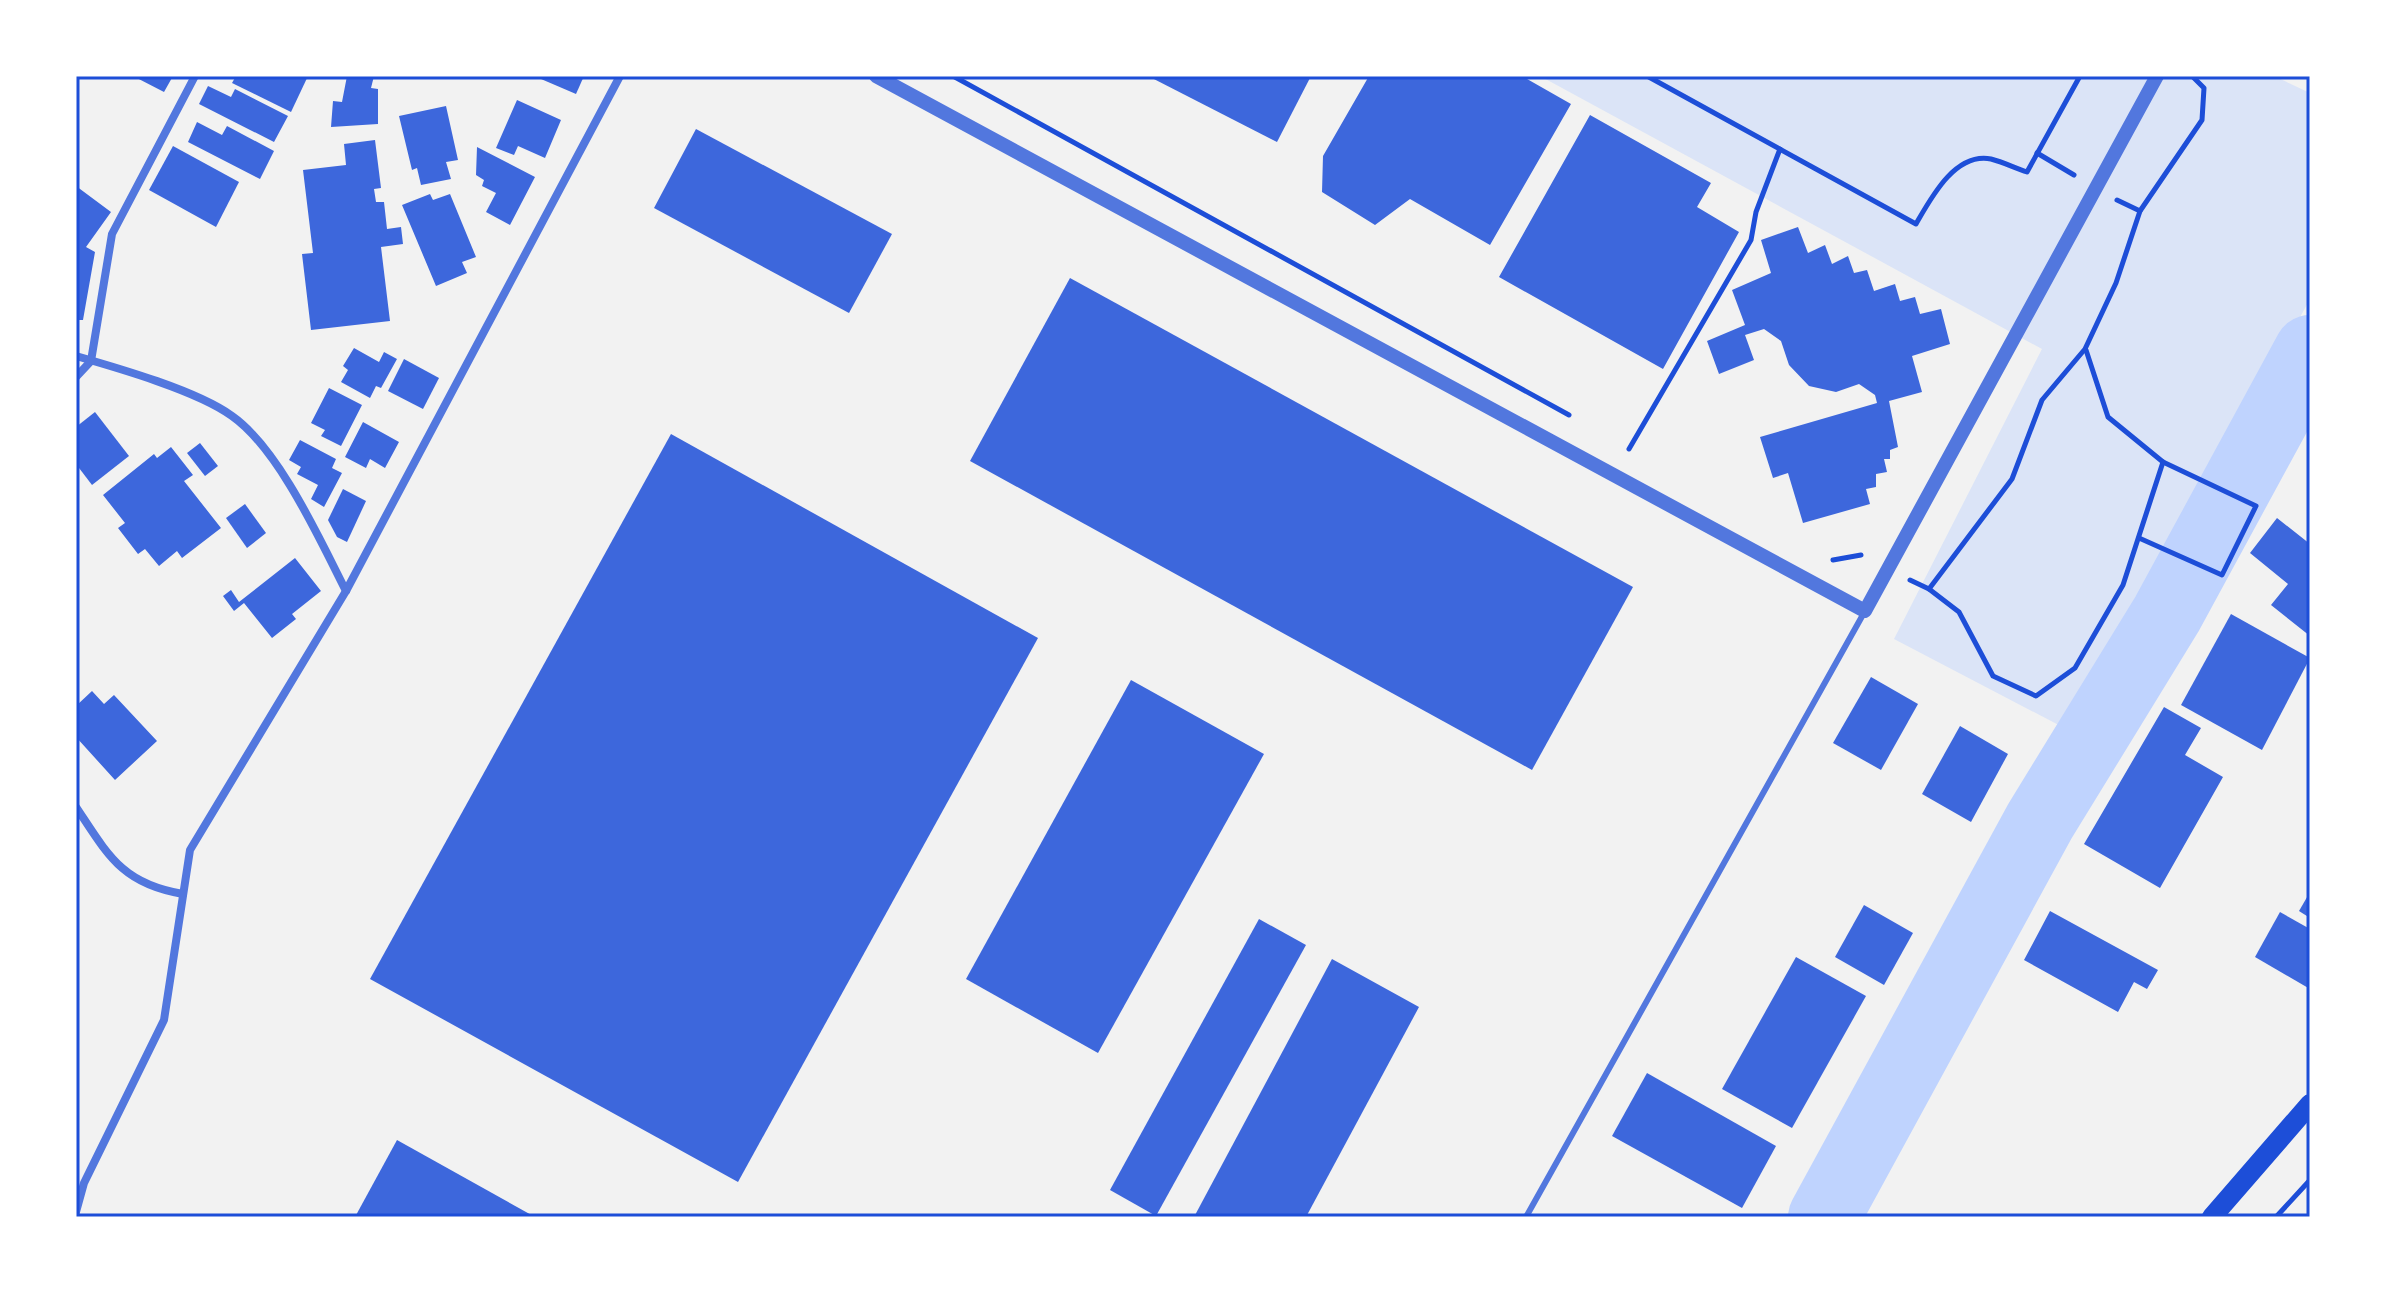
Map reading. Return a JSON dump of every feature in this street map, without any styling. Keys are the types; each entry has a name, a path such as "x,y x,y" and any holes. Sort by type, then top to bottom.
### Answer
{"main road":[{"path":"2212,1217 2310,1104"}],"street":[{"path":"76,377 91,361 112,234 195,76"},
{"path":"76,1212 84,1183 164,1020 190,850 346,591 620,76"},
{"path":"876,76 1865,611 2157,76"},
{"path":"76,356 163,384 232,416 268,454 298,497 346,591"},
{"path":"76,807 110,857 149,888 183,894"}],"lane":[{"path":"1526,1217 1865,611"}],"path":[{"path":"953,76 1575,419"},
{"path":"1647,76 1916,224 1930,200 1963,163 1988,158 2027,172 2080,76"},
{"path":"1929,589 2012,479 2042,400 2085,349 2116,283 2140,211 2202,120 2204,88 2192,76"},
{"path":"1629,449 1751,240 1756,212 1780,149"},
{"path":"2066,188 2080,162"},
{"path":"2085,349 2108,417 2163,462 2256,506 2222,575 2139,538"},
{"path":"1616,442 1643,457"},
{"path":"1887,570 1929,589 1959,612 1993,676 2036,696 2075,668 2123,585 2163,462"},
{"path":"1830,561 1860,557 1867,544"},
{"path":"2276,1217 2310,1180"}],"shaded area":[{"path":"1540,76 2274,76 2310,93 2310,299 2072,732 1894,639 2042,349"}],"building":[{"path":"133,76 173,76 164,92"},
{"path":"236,76 308,76 291,112 232,83"},
{"path":"347,76 374,76 371,88 378,89 378,124 331,127 333,101 342,102"},
{"path":"534,76 584,76 576,94"},
{"path":"1148,76 1311,76 1277,142"},
{"path":"1369,76 1522,76 1571,104 1490,245 1410,199 1375,225 1322,192 1323,156"},
{"path":"208,86 231,97 235,89 288,116 274,142 199,104"},
{"path":"517,100 561,120 545,158 518,146 514,155 496,148"},
{"path":"446,106 458,160 446,162 451,179 421,185 417,168 412,170 399,116"},
{"path":"1590,115 1711,183 1697,207 1739,232 1663,369 1499,277"},
{"path":"197,122 222,135 227,126 274,151 260,179 188,142"},
{"path":"696,129 892,234 849,313 654,208"},
{"path":"375,140 381,188 374,189 376,202 384,202 387,229 401,227 403,244 381,247 390,321 311,330 302,254 313,253 303,170 346,165 344,144"},
{"path":"173,146 239,182 216,227 149,190"},
{"path":"477,147 535,177 510,225 486,212 496,193 482,186 484,180 476,175"},
{"path":"76,186 111,212 86,247 95,252 83,320 77,320"},
{"path":"430,194 433,200 450,194 476,257 462,262 467,273 436,286 402,205"},
{"path":"1798,227 1808,253 1825,245 1832,264 1848,256 1854,273 1867,270 1874,291 1895,284 1900,301 1915,297 1920,314 1941,309 1950,344 1912,356 1922,392 1889,401 1898,447 1890,450 1890,459 1884,459 1887,472 1876,474 1876,487 1866,489 1870,504 1803,523 1788,473 1773,478 1760,437 1877,403 1875,395 1859,384 1836,392 1809,386 1789,365 1781,341 1764,329 1745,335 1754,360 1719,374 1707,341 1745,325 1732,290 1771,273 1761,240"},
{"path":"1070,278 1633,587 1532,770 970,461"},
{"path":"354,348 379,362 384,352 397,359 381,388 376,386 370,398 341,382 348,370 343,366"},
{"path":"404,359 439,378 423,409 388,391"},
{"path":"329,388 362,405 341,446 321,436 325,430 311,423"},
{"path":"95,412 129,456 92,485 76,464 76,427"},
{"path":"363,422 399,442 385,468 370,459 366,468 345,457"},
{"path":"671,434 1038,638 738,1182 370,979"},
{"path":"300,440 336,459 332,468 342,473 324,507 311,499 318,485 297,474 301,467 289,460"},
{"path":"200,443 218,466 205,476 187,453"},
{"path":"171,447 193,475 184,481 221,528 182,558 177,551 159,566 145,549 138,554 118,528 125,523 103,495 154,454 157,458"},
{"path":"343,489 366,501 347,542 337,537 328,520"},
{"path":"245,504 266,533 247,548 226,518"},
{"path":"2277,518 2310,544 2310,636 2271,605 2288,584 2250,553"},
{"path":"295,558 321,591 292,614 296,619 272,638 244,603 234,611 223,596 231,590 239,602"},
{"path":"2231,614 2310,658 2262,750 2181,705"},
{"path":"1871,677 1918,704 1881,770 1833,743"},
{"path":"1131,680 1264,754 1098,1053 966,979"},
{"path":"92,691 104,704 114,695 157,741 115,780 76,737 76,706"},
{"path":"2164,707 2201,728 2185,755 2223,777 2160,888 2084,844"},
{"path":"1960,726 2008,754 1971,822 1922,794"},
{"path":"2310,892 2310,918 2299,911"},
{"path":"1864,905 1913,933 1884,985 1835,957"},
{"path":"2050,911 2158,970 2147,989 2134,982 2118,1012 2024,960"},
{"path":"2280,912 2310,929 2310,989 2255,957"},
{"path":"1259,919 1306,945 1156,1216 1110,1190"},
{"path":"1796,957 1866,996 1792,1128 1722,1089"},
{"path":"1332,959 1419,1007 1306,1217 1194,1217"},
{"path":"1647,1073 1776,1146 1742,1208 1612,1136"},
{"path":"397,1140 535,1217 355,1217"}],"waterway":[{"path":"1824,1217 2040,821 2167,614 2310,351"}]}
